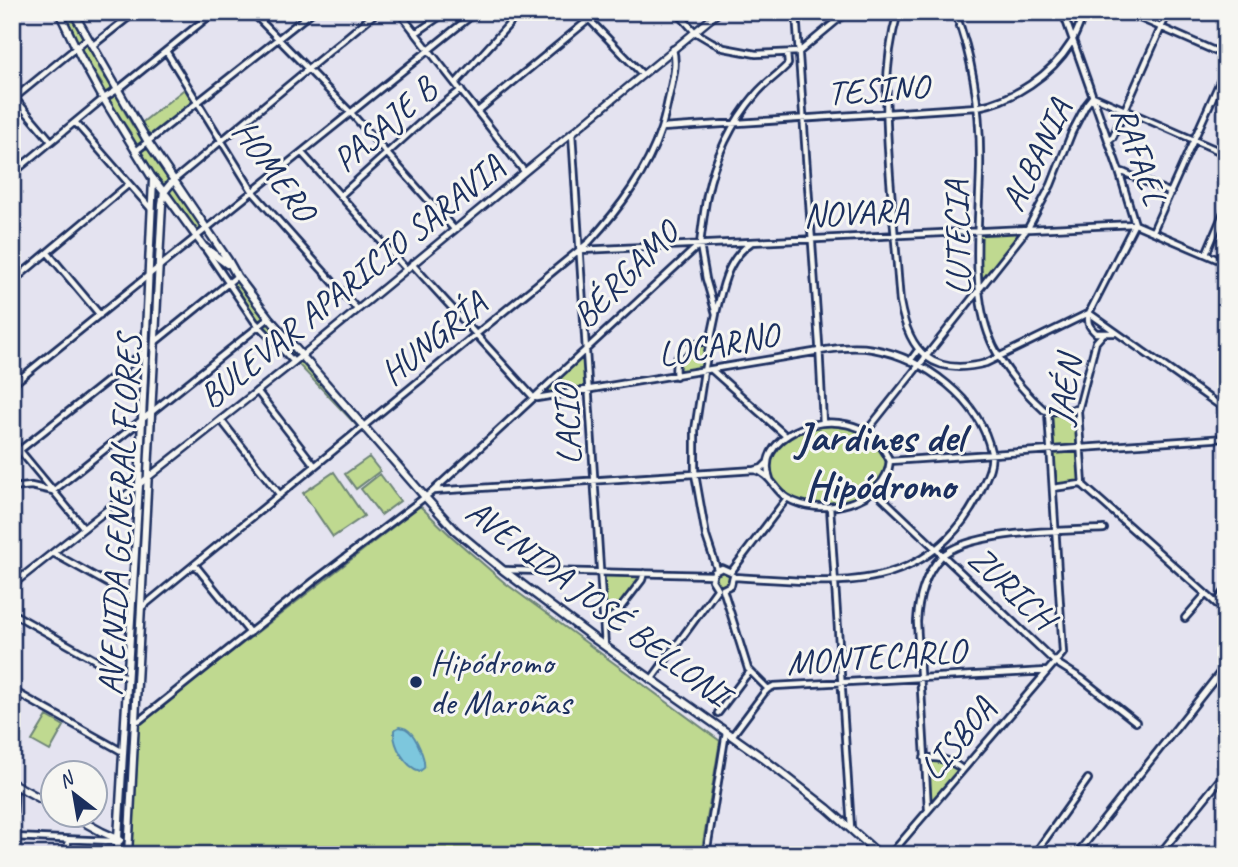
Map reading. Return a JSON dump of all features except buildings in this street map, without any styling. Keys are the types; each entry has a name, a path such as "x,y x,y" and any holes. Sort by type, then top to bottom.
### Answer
{"main road":[{"name":"AVENIDA JOSÉ BELLONI","path":"59,12 104,98 153,179 205,248 231,267"},
{"name":"AVENIDA JOSÉ BELLONI","path":"74,12 148,142 237,276 269,318 455,530 596,640 767,762 851,828 880,855"},
{"name":"AVENIDA GENERAL FLORES","path":"127,855 122,841 123,752 153,179"},
{"path":"164,192 173,181"},
{"name":"AVENIDA GENERAL FLORES","path":"117,855 122,841 135,722 164,192"},
{"path":"14,784 38,797"},
{"path":"96,828 122,841"}],"street":[{"path":"92,46 135,12"},
{"path":"12,174 214,12"},
{"path":"252,12 351,113 454,229"},
{"path":"136,151 312,12"},
{"path":"173,181 377,12"},
{"path":"398,12 524,171"},
{"path":"414,32 446,12"},
{"path":"12,385 476,12"},
{"path":"456,83 520,12"},
{"path":"582,12 642,74"},
{"path":"478,111 598,12"},
{"path":"677,12 695,32 720,46 756,54 799,52 847,12"},
{"name":"BULEVAR APARICIO SARAVIA","path":"12,585 302,356 719,12"},
{"path":"796,12 823,423"},
{"path":"898,12 887,74 886,113 901,308 916,352 937,365 962,368 986,363 1089,313"},
{"name":"LUTECIA","path":"955,12 969,57 977,107 980,302 987,332 999,356 1026,391 1048,412"},
{"name":"RAFAEL","path":"1063,12 1135,224 1226,263"},
{"name":"TESINO","path":"662,128 992,104 1033,83 1053,65 1073,39 1085,12"},
{"path":"1126,12 1226,56"},
{"path":"1108,142 1113,137 1168,12"},
{"path":"51,141 13,97 88,38"},
{"name":"HUNGRÍA","path":"141,608 580,250 606,223 632,189 662,128 675,67 673,49"},
{"name":"HOMERO","path":"166,51 253,192 357,309"},
{"name":"BÉRGAMO","path":"135,722 433,491 700,244 707,194 727,137 757,93 788,64 788,53"},
{"path":"1153,231 1226,68"},
{"name":"PASAJE B","path":"340,196 428,116 461,90"},
{"path":"1093,96 1226,154"},
{"name":"ALBANIA","path":"866,432 1028,228 1051,186 1072,132 1093,96"},
{"path":"75,122 152,211"},
{"name":"LACIO","path":"572,133 605,646"},
{"path":"302,153 406,269"},
{"path":"1119,171 1171,193"},
{"path":"12,282 129,184"},
{"path":"1206,254 1226,207"},
{"path":"1087,323 1089,313 1135,224"},
{"name":"NOVARA","path":"580,250 1135,224"},
{"path":"717,569 706,537 695,474 695,430 716,314 730,266 753,242"},
{"path":"700,244 716,314"},
{"name":"AVENIDA JOSÉ BELLONI","path":"205,248 259,326 294,362"},
{"path":"48,253 100,315"},
{"path":"412,264 533,397"},
{"path":"155,342 237,276"},
{"path":"1089,313 1226,410"},
{"path":"53,491 269,318"},
{"path":"1072,322 1087,323 1096,333 1116,333"},
{"path":"1103,334 1104,324"},
{"name":"JAÉN","path":"1093,330 1096,342"},
{"name":"JAÉN","path":"1084,486 1078,409 1096,342 1103,334"},
{"path":"676,376 676,362 682,350 694,343 711,341"},
{"name":"LOCARNO","path":"533,397 590,390 820,351 866,348 910,361 957,394 978,421 992,454"},
{"path":"20,450 146,350"},
{"path":"910,361 916,352"},
{"path":"932,374 937,365"},
{"path":"711,369 786,436"},
{"path":"257,391 315,466"},
{"path":"1055,532 1048,412 1078,409"},
{"path":"221,420 280,495"},
{"path":"433,491 755,470 762,468 772,450 786,436 823,423 852,426 866,432 881,446 890,461 886,475 874,490 855,501 830,507 810,506 787,498 761,471 755,470"},
{"path":"890,461 1226,438"},
{"path":"12,441 84,528"},
{"path":"768,689 750,673 720,588 713,583 712,575 717,569 724,568 732,575 835,580 892,573 936,550 955,531 972,509 989,470 992,454"},
{"path":"767,462 770,479"},
{"path":"12,488 31,486 53,491"},
{"path":"1053,488 1084,486 1226,612"},
{"name":"ZURICH","path":"874,490 1055,662 1082,679 1136,722"},
{"path":"651,680 720,588 731,585 732,575 787,498"},
{"path":"830,507 851,828"},
{"path":"928,810 918,610 935,565 943,556 983,539 1004,535 1104,529"},
{"name":"LISBOA","path":"890,855 1063,653 1055,532"},
{"path":"53,553 132,597"},
{"path":"195,565 250,633"},
{"path":"503,570 712,575"},
{"path":"604,621 616,614 642,580 644,573"},
{"path":"1216,603 1226,590"},
{"path":"1185,618 1206,594"},
{"path":"12,613 127,678"},
{"path":"596,640 603,631"},
{"path":"1076,855 1226,665"},
{"name":"MONTECARLO","path":"729,734 768,689 774,687 1048,671"},
{"path":"718,713 750,673"},
{"path":"12,690 123,752"},
{"path":"706,855 729,734"},
{"path":"924,758 947,760 962,769"},
{"path":"1160,855 1226,772"},
{"path":"1034,855 1088,779"},
{"path":"14,784 12,838 122,841"},
{"path":"67,855 68,840"}],"green space":[{"path":"60,12 70,12 84,36 79,43 77,44 72,36 75,35"},
{"path":"86,42 103,68 99,68 106,79 114,86 105,94 98,84 102,84 80,51 79,46"},
{"path":"187,87 193,103 148,137 139,125"},
{"path":"115,93 126,108 123,109 134,128 138,128 145,140 137,148 127,132 130,132 107,99"},
{"path":"147,146 168,179 164,187 139,153"},
{"path":"173,186 201,226 197,233 167,192"},
{"path":"156,187 161,192 154,267 152,265"},
{"path":"1015,231 1019,236 987,278 982,278 978,238 980,234"},
{"path":"154,275 148,411 146,412 151,277"},
{"path":"236,281 263,317 261,321 255,320 231,283"},
{"path":"267,322 296,355 294,359 262,327"},
{"path":"703,343 707,349 702,368 679,371 678,360 683,352"},
{"path":"579,358 584,360 584,388 547,394 545,389"},
{"path":"299,360 356,423 357,426 297,363"},
{"path":"1072,411 1076,414 1078,445 1055,448 1052,446 1050,417 1052,414"},
{"name":"Jardines del Hipódromo","path":"824,424 856,429 872,438 881,449 885,460 884,471 869,490 856,498 834,504 807,504 779,489 770,473 770,464 776,447 784,440 793,434"},
{"path":"1077,451 1080,483 1055,486 1053,453"},
{"path":"369,457 380,471 356,489 345,474"},
{"path":"334,472 364,516 333,537 303,493"},
{"path":"380,474 400,501 381,515 361,489"},
{"path":"141,486 144,487 133,637"},
{"name":"Hipódromo de Maroñas","path":"420,506 505,583 720,741 701,855 132,855 139,724"},
{"path":"719,571 725,571 730,579 728,585 719,587 714,582 714,576"},
{"path":"606,574 638,575 641,578 609,616 605,610 603,577"},
{"path":"47,716 64,726 50,751 32,741"},
{"path":"931,760 946,762 958,771 935,800 929,795 927,765"}],"water":[{"path":"399,727 408,730 417,743 424,764 420,771 409,765 398,749 394,730"}],"place":[{"name":"Hipódromo de Maroñas","path":"416,682"}],"district":[{"name":"Jardines del Hipódromo","path":"880,460"}]}
